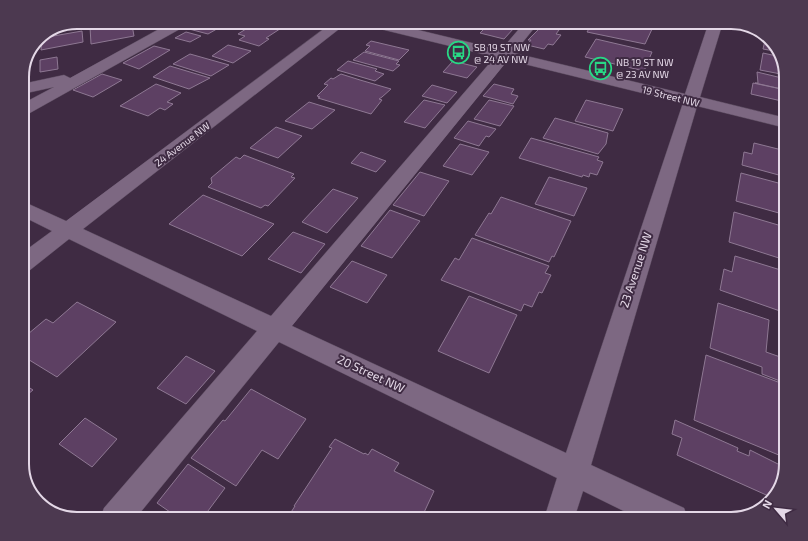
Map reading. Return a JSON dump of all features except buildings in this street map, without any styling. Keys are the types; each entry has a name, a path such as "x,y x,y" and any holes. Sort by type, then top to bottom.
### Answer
{"street":[{"path":"29,107 169,29"},
{"name":"24 Avenue NW","path":"29,259 68,231 332,29"},
{"name":"19 Street NW","path":"398,29 779,121"},
{"path":"121,512 526,29"},
{"name":"23 Avenue NW","path":"561,512 714,29"},
{"path":"29,88 85,76"},
{"name":"20 Street NW","path":"29,212 658,512"}],"place":[{"name":"SB 19 ST NW @ 24 AV NW","path":"459,53"},
{"name":"NB 19 ST NW @ 23 AV NW","path":"601,68"}]}
